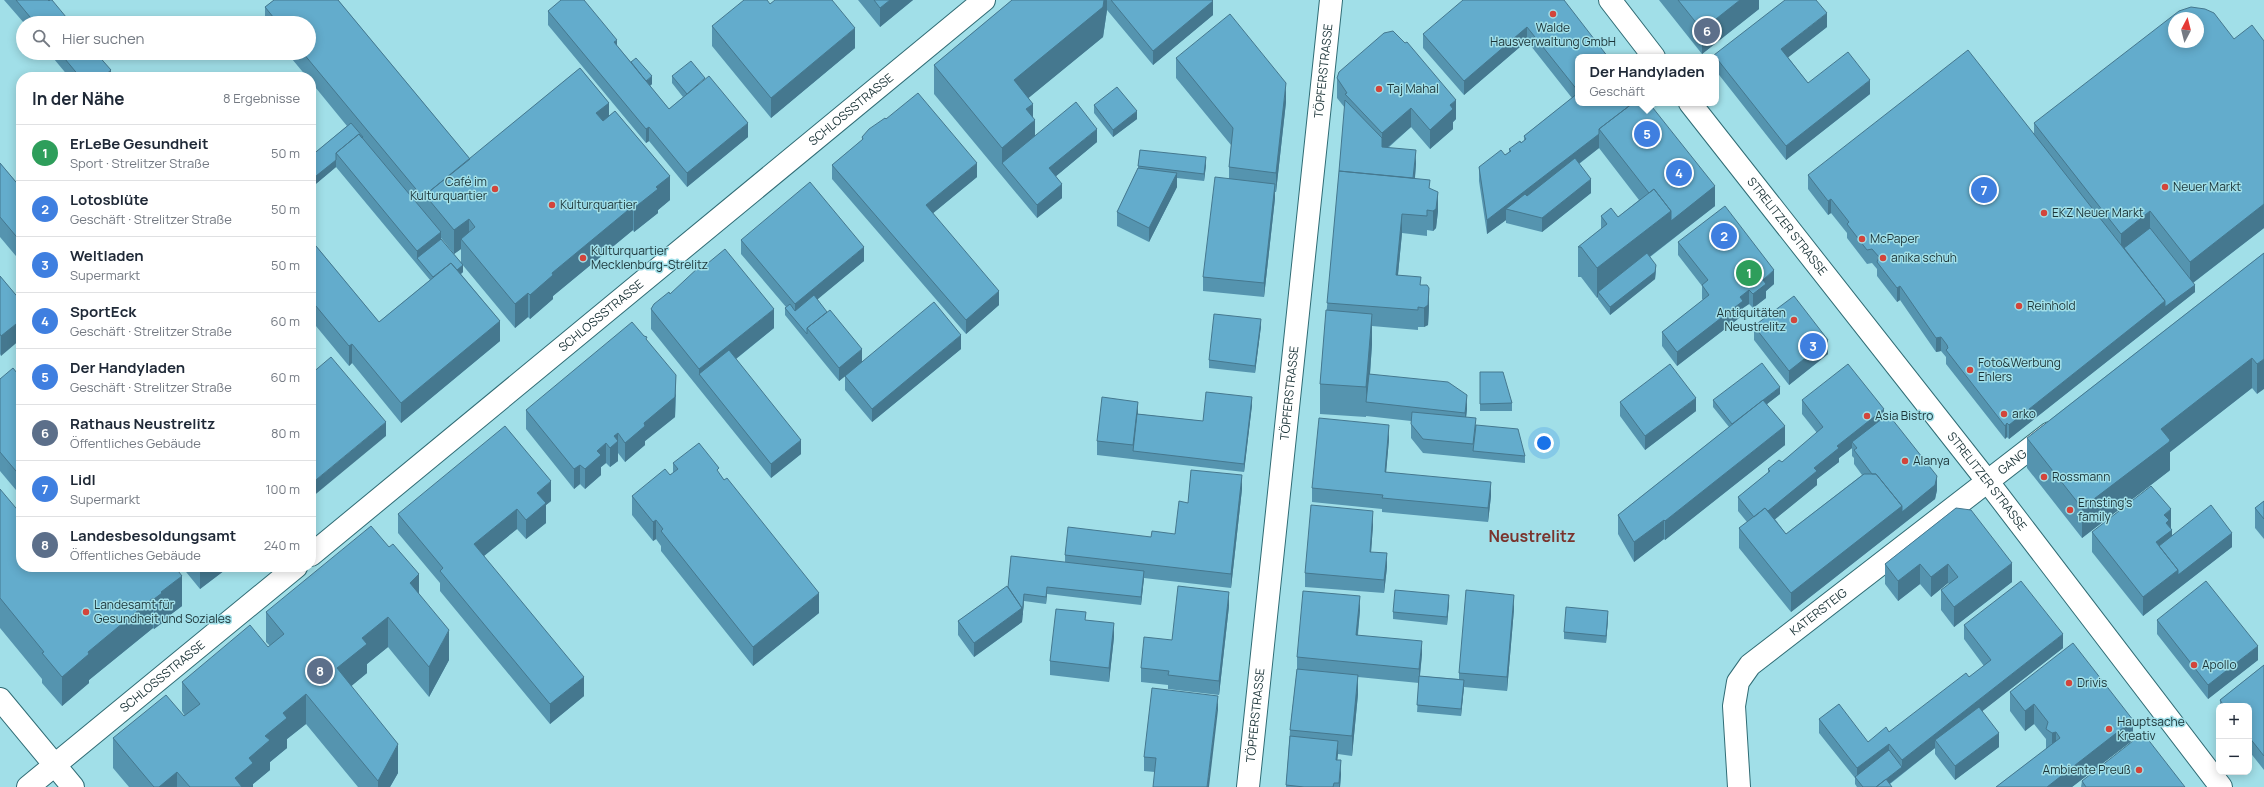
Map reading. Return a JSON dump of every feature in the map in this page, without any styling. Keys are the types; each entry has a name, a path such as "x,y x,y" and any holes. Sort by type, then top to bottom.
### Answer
{"street":[{"name":"SCHLOSSSTRASSE","path":"316,551 984,0"},
{"name":"TÖPFERSTRASSE","path":"1248,787 1331,0"},
{"path":"1610,0 1652,54"},
{"name":"STRELITZER STRASSE","path":"1692,106 1988,482 2221,787"},
{"name":"GANG","path":"1988,482 2068,419"},
{"name":"KATERSTEIG","path":"1739,787 1734,706 1738,682 1750,665 1988,482"},
{"name":"SCHLOSSSTRASSE","path":"28,787 290,572"},
{"path":"0,699 73,787"}],"building":[{"path":"16,0 52,0 65,16 29,16"},
{"path":"274,0 338,0 470,159 425,195 425,200 309,60 316,60 316,16 272,16 265,7"},
{"path":"561,0 584,0 617,40 614,42 669,109 709,76 748,123 687,173 649,127 646,129 548,11"},
{"path":"744,0 767,0 770,4 775,0 832,0 855,28 771,98 712,26"},
{"path":"874,0 890,0 880,8"},
{"path":"1012,0 1104,0 1103,7 1014,80 1033,104 1026,109 1035,120 1002,148 934,65"},
{"path":"1111,0 1212,0 1213,1 1153,51"},
{"path":"1463,0 1564,0 1606,54 1575,54 1575,87 1527,27 1464,81 1423,34"},
{"path":"1678,0 1740,0 1702,30"},
{"path":"1785,0 1816,0 1827,13 1781,49 1808,83 1848,52 1870,80 1786,146 1719,61 1719,54 1715,54"},
{"name":"Neuer Markt","path":"2191,7 2205,9 2214,13 2234,39 2252,25 2264,41 2264,204 2190,262 2150,211 2121,234 2034,123 2168,19 2168,48 2204,48 2204,12 2178,12"},
{"path":"1230,14 1286,83 1276,173 1229,167 1233,128 1176,58"},
{"path":"1393,31 1405,43 1407,42 1456,100 1450,105 1453,109 1430,130 1411,108 1382,133 1345,94 1347,93 1337,78 1339,72 1384,33"},
{"path":"1968,50 2165,301 2009,425 2007,423 2005,426 1946,350 1948,348 1947,345 1941,337 1936,338 1900,286 1897,288 1877,262 1879,257 1872,249 1867,250 1847,224 1849,222 1831,199 1828,201 1808,175"},
{"path":"636,58 652,76 646,81 631,62"},
{"path":"66,60 102,60 111,70 109,72 76,72"},
{"path":"691,61 705,78 687,94 672,76"},
{"name":"Kulturquartier","path":"580,68 609,103 596,113 603,121 615,111 670,176 656,187 658,189 634,208 633,206 552,273 553,275 530,295 528,293 515,304 461,239 475,227 469,219 454,230 425,195"},
{"path":"1117,87 1137,111 1113,130 1094,105"},
{"path":"918,93 977,163 926,205 999,291 966,320 832,165 863,139 862,137 869,129 885,118 886,119"},
{"path":"1575,95 1575,106 1629,106 1599,129 1599,134 1487,220 1479,167 1501,150 1505,155 1511,151 1509,149 1520,141 1521,143 1526,139 1524,136"},
{"path":"1345,100 1382,138 1382,147 1416,150 1413,178 1339,171"},
{"path":"1076,102 1097,129 1049,168 1062,184 1037,205 1002,163"},
{"path":"1629,106 1651,106 1715,186 1671,221 1671,211 1654,189 1649,193 1599,129"},
{"path":"351,123 363,137 362,138 359,134 336,153 336,160 316,176 316,152"},
{"path":"359,134 441,232 417,251 336,153"},
{"path":"1140,150 1206,157 1204,174 1138,166"},
{"path":"1575,158 1591,179 1542,218 1506,209 1525,194 1527,196"},
{"path":"0,163 16,182 16,236 0,217"},
{"path":"1138,168 1177,173 1149,228 1117,212"},
{"path":"1339,171 1430,180 1429,188 1438,192 1436,209 1433,211 1427,210 1427,216 1402,214 1396,275 1421,277 1420,285 1427,285 1429,288 1428,305 1424,308 1418,307 1418,310 1327,303"},
{"path":"1215,177 1275,184 1264,283 1203,277"},
{"path":"810,182 864,247 795,304 741,240"},
{"path":"1654,189 1671,211 1597,268 1581,247 1578,247 1607,224 1601,216 1611,208 1618,217"},
{"path":"1725,206 1774,270 1763,280 1766,284 1753,294 1749,290 1740,297 1743,301 1677,352 1662,332 1709,295 1702,285 1708,280 1678,242"},
{"path":"2150,228 2195,285 2165,307 2165,301 2124,248"},
{"path":"441,239 463,265 457,270 451,263 433,277 417,258"},
{"path":"316,246 379,322 451,263 500,321 401,403 352,344 349,346 316,306"},
{"path":"725,249 774,309 699,369 651,309 654,304 669,292 670,294 700,266 702,268"},
{"path":"1647,253 1656,265 1655,272 1610,307 1598,292"},
{"path":"2264,253 2264,359 2257,364 2252,358 2161,429 2170,440 2169,442 2082,508 2027,438"},
{"path":"0,276 16,295 16,324 1,336"},
{"path":"814,295 827,312 807,328 807,334 785,308 790,304 795,311"},
{"path":"1794,296 1828,340 1789,371 1754,326"},
{"path":"934,302 961,335 872,409 845,376"},
{"path":"830,310 862,349 839,368 807,328"},
{"path":"1326,310 1372,314 1366,387 1320,384"},
{"path":"1214,314 1261,319 1255,366 1209,360"},
{"path":"632,322 644,336 647,337 646,339 676,375 675,397 644,423 645,426 625,443 618,433 614,436 618,441 610,448 606,443 597,451 601,455 585,469 580,465 574,469 526,410"},
{"path":"729,350 801,440 771,464 699,374"},
{"path":"331,357 386,422 316,480 316,370"},
{"path":"1762,363 1780,387 1732,424 1713,400"},
{"path":"1670,364 1696,398 1645,436 1620,402"},
{"path":"1848,364 1884,409 1837,446 1839,448 1814,468 1817,471 1768,511 1765,508 1754,517 1738,497 1770,471 1768,469 1779,460 1782,462 1823,427 1802,400"},
{"path":"13,368 16,372 16,471 0,452 0,379"},
{"path":"1480,372 1503,372 1512,403 1480,404"},
{"path":"1369,374 1448,382 1467,395 1465,413 1366,402"},
{"path":"1206,392 1252,397 1244,464 1133,451 1137,414 1203,421"},
{"path":"1102,397 1138,402 1133,445 1097,441"},
{"path":"1763,400 1785,426 1665,521 1664,520 1634,542 1618,515"},
{"path":"1412,412 1476,418 1473,444 1423,439 1411,424"},
{"path":"1888,414 1937,476 1935,485 1902,512 1902,506 1876,474 1872,474 1854,450 1857,448 1852,442"},
{"path":"1319,418 1389,425 1385,472 1491,482 1488,508 1382,498 1383,495 1312,488"},
{"path":"1476,425 1518,429 1525,456 1473,451"},
{"path":"505,426 551,481 537,493 546,503 526,520 517,509 474,544 584,677 550,704 440,571 443,568 398,514"},
{"path":"699,443 719,468 717,470 724,480 727,478 819,593 753,647 661,531 663,529 656,520 653,522 632,496 665,469 670,475 678,469 673,463"},
{"path":"1191,470 1242,475 1231,574 1065,555 1068,527 1151,537 1152,531 1175,534 1179,501 1188,503"},
{"path":"1864,474 1876,474 1902,506 1791,593 1739,528 1765,508 1786,534"},
{"path":"2151,486 2171,509 2164,515 2169,520 2166,523 2172,530 2156,542 2178,570 2143,597 2092,532"},
{"name":"Landesamt für Gesundheit und Soziales","path":"0,489 16,508 16,572 179,572 182,576 88,652 89,654 62,677 42,653 44,652 0,598"},
{"path":"2264,501 2264,519 2255,508"},
{"path":"1311,505 1373,511 1370,552 1387,553 1384,580 1305,573"},
{"path":"2211,505 2232,533 2178,575 2178,570 2159,546"},
{"path":"1956,508 1971,510 2012,563 1954,607 1941,590 1958,577 1948,564 1931,577 1920,564 1898,581 1885,564"},
{"path":"371,526 389,547 393,544 419,574 410,583 449,630 429,667 388,617 362,638 367,644 337,668 398,744 378,781 306,694 283,713 287,718 265,736 270,740 249,758 253,763 235,778 242,787 190,787 177,772 159,787 154,787 113,738 166,695 184,716 200,704 182,682 250,625 268,647 284,634 266,612"},
{"path":"1011,556 1144,571 1141,597 1047,587 1046,597 1024,594 1022,615 1022,608 1008,587"},
{"path":"2021,581 2063,634 1902,760 1889,744 1857,768 1819,719 1839,704 1868,742 1886,727 1889,732 1966,673 1969,677 1991,660 1964,625"},
{"path":"2206,581 2258,646 2208,685 2157,620"},
{"path":"1007,586 1022,608 974,643 958,621"},
{"path":"1178,586 1229,592 1219,681 1168,675 1169,671 1141,668 1144,637 1172,640"},
{"path":"1395,590 1449,595 1447,617 1393,612"},
{"path":"1466,590 1514,595 1507,677 1459,673"},
{"path":"1303,591 1360,596 1356,635 1422,641 1419,669 1297,657"},
{"path":"1566,607 1608,611 1606,636 1564,632"},
{"path":"1056,609 1086,612 1085,620 1114,623 1109,668 1050,661"},
{"path":"2073,643 2133,720 2047,787 1996,787 2060,738 2056,732 2052,733 2046,729 2048,722 2034,704 2025,711 2010,692"},
{"path":"2264,665 2264,756 2252,741 2252,703 2222,703 2220,700"},
{"path":"1297,669 1358,675 1352,736 1290,730"},
{"path":"1419,676 1464,680 1461,709 1417,705"},
{"path":"1152,688 1218,696 1207,787 1153,787 1156,758 1144,757"},
{"path":"1979,707 1999,733 1955,766 1935,740"},
{"path":"2143,733 2185,787 2086,787 2082,781"},
{"path":"1290,736 1338,741 1336,760 1341,760 1339,783 1334,783 1333,787 1304,787 1286,785"},
{"path":"1889,750 1902,767 1876,787 1863,787 1855,777"},
{"path":"1886,779 1892,787 1876,787"}],"place":[{"name":"Walde Hausverwaltung GmbH","path":"1553,14"},
{"name":"Rathaus Neustrelitz","path":"1707,31"},
{"name":"Taj Mahal","path":"1379,89"},
{"name":"Der Handyladen","path":"1647,134"},
{"name":"SportEck","path":"1679,173"},
{"name":"Neuer Markt","path":"2165,187"},
{"name":"Café im Kulturquartier","path":"495,189"},
{"name":"Lidl","path":"1984,190"},
{"name":"Kulturquartier","path":"552,205"},
{"name":"EKZ Neuer Markt","path":"2044,213"},
{"name":"Lotosblüte","path":"1724,236"},
{"name":"McPaper","path":"1862,239"},
{"name":"Kulturquartier Mecklenburg-Strelitz","path":"583,258"},
{"name":"anika schuh","path":"1883,258"},
{"name":"ErLeBe Gesundheit","path":"1749,273"},
{"name":"Reinhold","path":"2019,306"},
{"name":"Antiquitäten Neustrelitz","path":"1794,320"},
{"name":"Weltladen","path":"1813,346"},
{"name":"Foto&Werbung Ehlers","path":"1970,370"},
{"name":"arko","path":"2004,414"},
{"name":"Asia Bistro","path":"1867,416"},
{"name":"Alanya","path":"1905,461"},
{"name":"Rossmann","path":"2044,477"},
{"name":"Ernsting's family","path":"2070,510"},
{"name":"Landesamt für Gesundheit und Soziales","path":"86,612"},
{"name":"Apollo","path":"2194,665"},
{"name":"Landesbesoldungsamt","path":"320,671"},
{"name":"Drivis","path":"2069,683"},
{"name":"Hauptsache Kreativ","path":"2109,729"},
{"name":"Ambiente Preuß","path":"2139,770"}],"district":[{"name":"Neustrelitz","path":"1532,536"}]}
